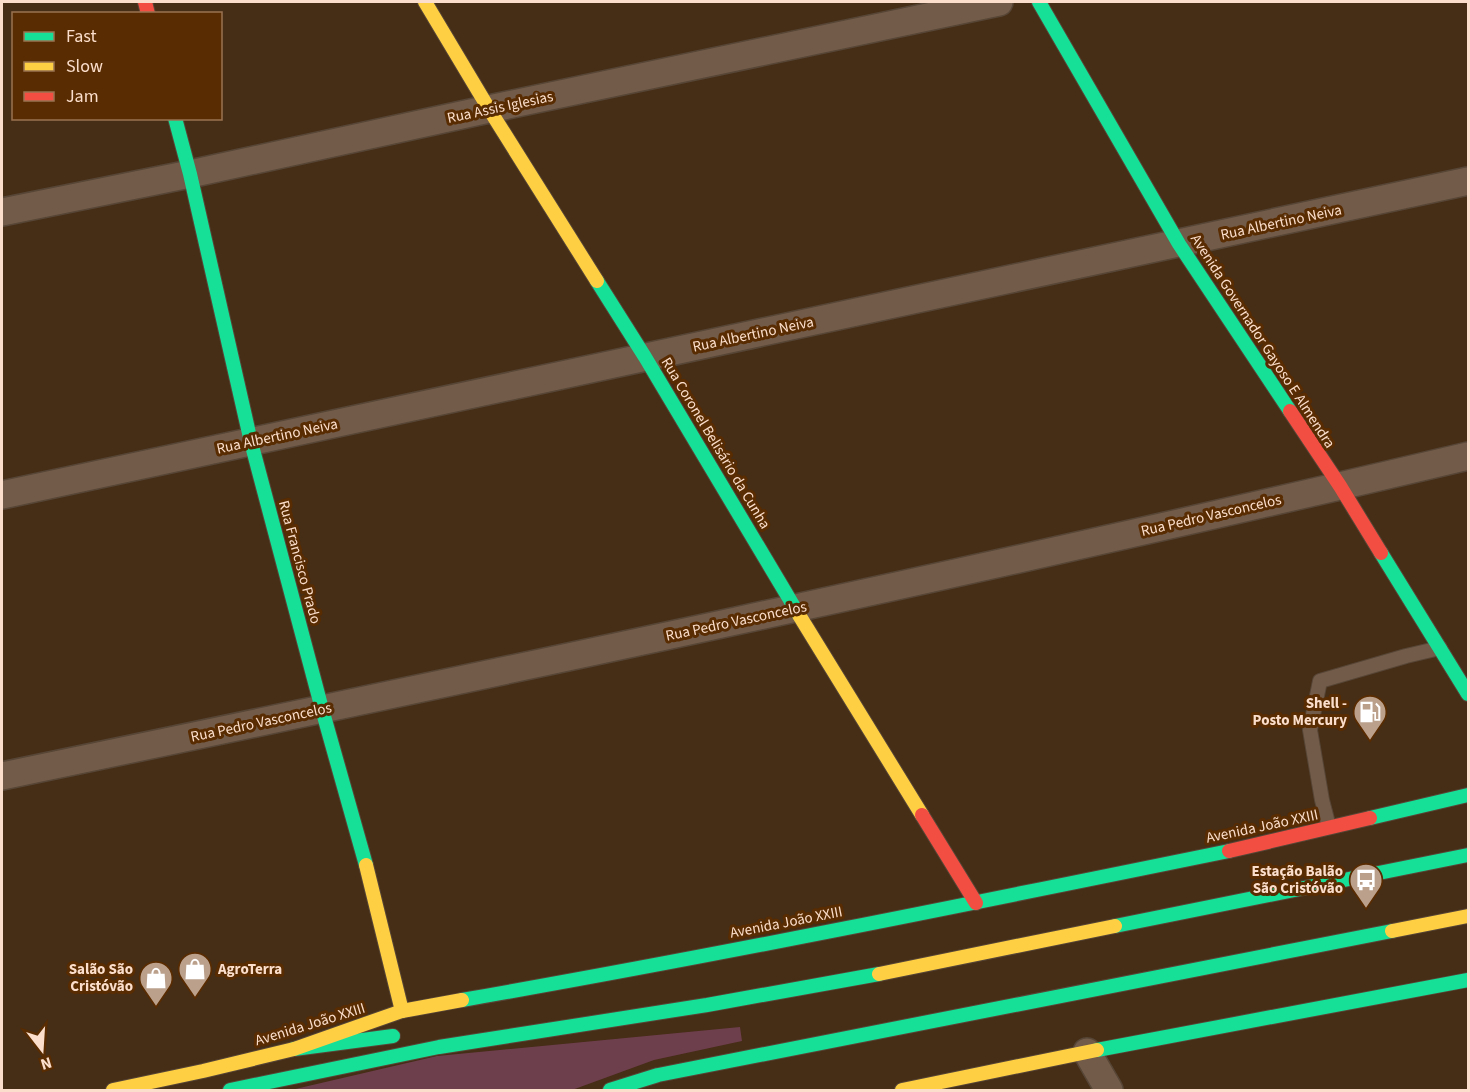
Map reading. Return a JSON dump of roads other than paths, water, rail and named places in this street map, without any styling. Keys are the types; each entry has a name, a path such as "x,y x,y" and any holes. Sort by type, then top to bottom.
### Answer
{"street":[{"name":"Rua Coronel Belisário da Cunha","path":"425,2 489,109 645,357 795,608 976,903"},
{"name":"Rua Assis Iglesias","path":"2,212 999,2"},
{"name":"Avenida Governador Gayoso E Almendra","path":"1039,2 1179,244 1340,486 1468,694"},
{"name":"Rua Francisco Prado","path":"176,120 251,442 367,870 402,1011"},
{"name":"Rua Albertino Neiva","path":"2,495 1468,181"},
{"name":"Rua Pedro Vasconcelos","path":"2,776 795,608 1468,456"},
{"name":"Avenida João XXIII","path":"113,1090 294,1049 402,1011 556,984 976,903 1233,850 1468,795"},
{"path":"230,1090 439,1047 707,1005 870,976 1468,855"},
{"path":"610,1090 658,1074 1468,916"},
{"path":"902,1090 1087,1052 1468,980"},
{"path":"542,1017 588,1024"},
{"path":"294,1049 407,1035"},
{"path":"1087,1052 1109,1090"}],"lane":[{"path":"1329,828 1310,730 1320,681 1440,648"}],"place":[{"name":"Shell - Posto Mercury","path":"1370,741"},
{"name":"Estação Balão São Cristóvão","path":"1366,909"},
{"name":"AgroTerra","path":"195,998"},
{"name":"Salão São Cristóvão","path":"156,1007"}]}
